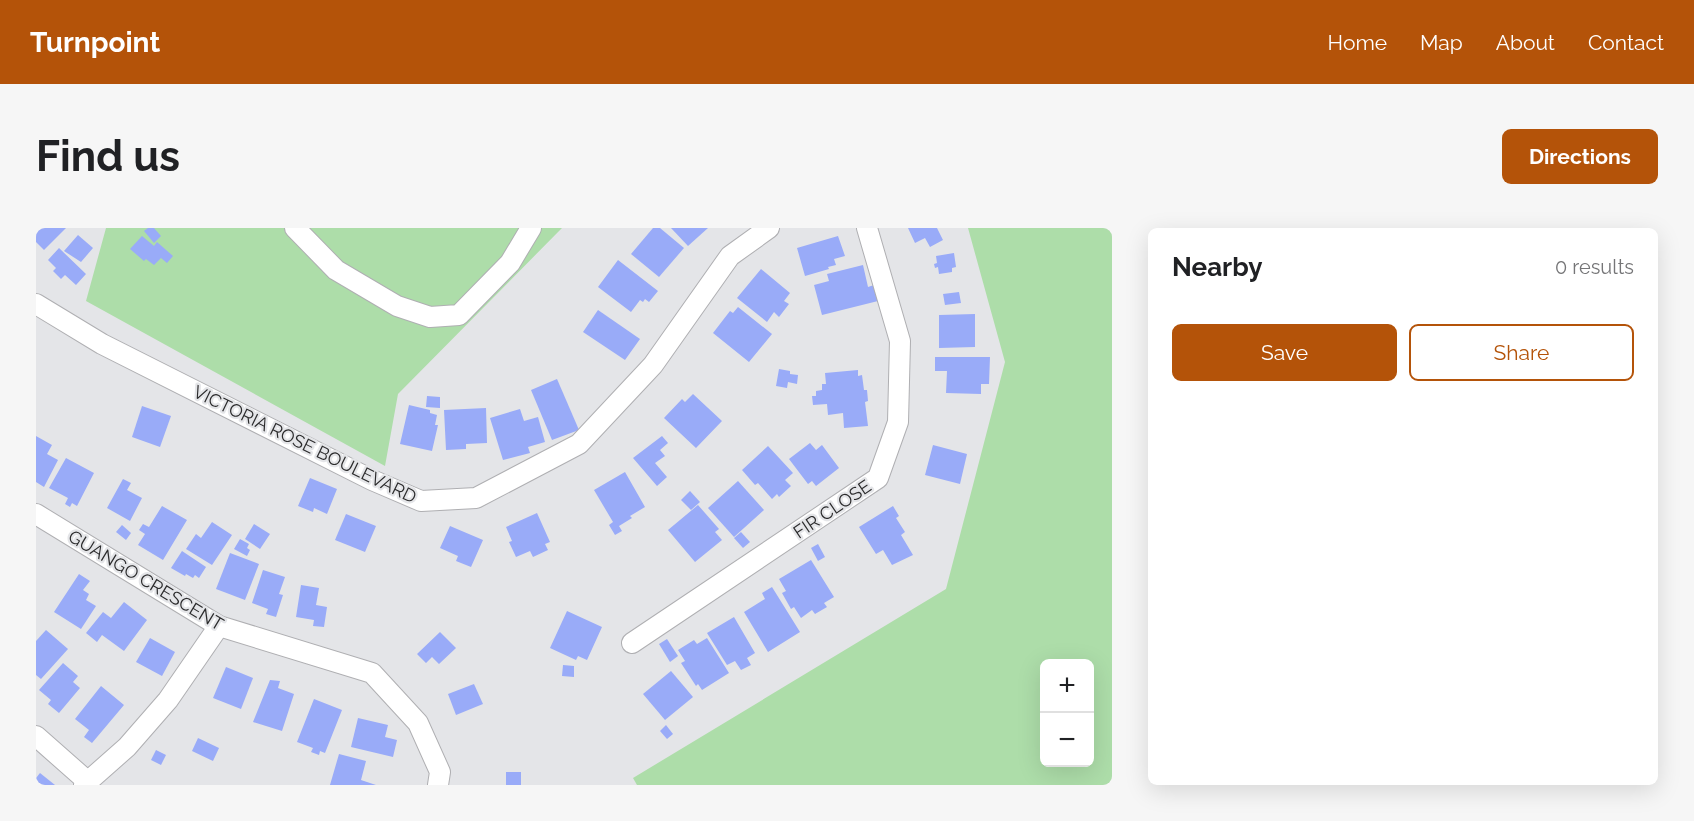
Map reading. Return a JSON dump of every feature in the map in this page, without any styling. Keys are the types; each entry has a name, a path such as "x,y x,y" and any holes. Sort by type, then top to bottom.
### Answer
{"street":[{"path":"296,228 336,270 398,306 430,317 459,315 510,263 531,228"},
{"name":"VICTORIA ROSE BOULEVARD","path":"36,303 102,344 372,480 421,501 476,498 579,444 653,365 730,256 769,228"},
{"name":"FIR CLOSE","path":"632,643 878,478 898,422 900,341 867,228"},
{"name":"GUANGO CRESCENT","path":"36,514 219,626 372,673 418,723 440,772 438,785"},
{"path":"36,736 85,783 127,747 161,708 219,626"}],"green space":[{"path":"106,228 562,228 398,394 385,466 86,301"},
{"path":"968,228 1112,228 1112,785 637,785 633,778 946,589 1005,362"}],"building":[{"path":"36,228 66,228 44,250 36,242"},
{"path":"154,228 161,236 154,243 144,231"},
{"path":"653,228 660,228 684,248 659,277 631,254"},
{"path":"671,228 708,228 688,246"},
{"path":"908,228 937,228 943,240 930,247 925,238 915,243"},
{"path":"78,235 93,248 81,262 64,251"},
{"path":"142,236 154,246 157,242 173,256 167,263 161,258 154,265 146,259 144,261 130,249"},
{"path":"838,236 845,256 834,259 836,265 828,267 829,269 805,276 797,248"},
{"path":"59,248 86,274 76,285 65,275 61,279 53,271 56,268 48,260"},
{"path":"954,253 956,267 952,268 952,272 939,274 938,267 935,268 934,264 937,263 936,256"},
{"path":"618,260 658,291 649,302 645,299 643,302 640,300 631,312 598,287"},
{"path":"863,265 868,287 874,285 878,301 822,315 814,285 829,281 827,274"},
{"path":"761,269 790,293 784,301 789,304 779,317 774,312 767,322 737,298"},
{"path":"959,292 961,303 945,305 943,294"},
{"path":"738,307 772,334 749,362 713,333 730,311 733,313"},
{"path":"598,310 640,339 625,360 583,332"},
{"path":"975,314 975,347 939,348 939,315"},
{"path":"935,357 990,357 989,384 981,384 981,394 946,393 947,371 935,371"},
{"path":"779,369 798,375 797,384 788,382 787,388 776,386"},
{"path":"858,370 858,376 862,375 864,390 867,390 868,401 865,402 868,426 844,428 843,413 828,415 827,404 813,405 812,396 816,396 816,391 822,390 822,384 826,384 825,373"},
{"path":"557,379 579,430 552,440 531,390"},
{"path":"693,394 722,421 696,448 664,418 682,399 685,402"},
{"path":"427,396 440,397 440,408 426,407"},
{"path":"409,405 430,410 430,413 437,415 435,425 438,425 432,451 400,444"},
{"path":"142,406 171,416 160,447 132,437"},
{"path":"486,408 487,443 466,444 466,449 446,450 444,410"},
{"path":"520,409 524,421 538,417 545,442 528,447 530,453 503,460 490,418"},
{"path":"36,436 52,445 47,454 58,460 44,487 36,482"},
{"path":"662,436 668,443 660,450 665,456 655,463 667,477 657,486 633,458"},
{"path":"810,443 816,450 822,445 839,468 816,486 812,481 808,484 789,459"},
{"path":"933,445 967,454 960,484 925,475"},
{"path":"768,446 793,473 785,480 791,486 779,497 777,494 772,499 742,470"},
{"path":"66,458 94,473 77,506 72,503 70,507 65,504 68,498 49,488"},
{"path":"625,472 645,507 619,526 622,531 615,535 609,525 613,522 594,490"},
{"path":"310,478 337,489 327,514 314,508 313,512 298,506"},
{"path":"123,479 131,483 127,490 142,498 130,521 107,508"},
{"path":"738,481 764,510 734,537 708,508"},
{"path":"690,491 700,502 691,510 681,500"},
{"path":"698,505 719,529 715,532 722,540 695,562 668,530"},
{"path":"162,506 187,520 163,560 138,545 145,534 139,530 143,524 149,527"},
{"path":"893,506 899,516 896,518 905,532 901,535 913,555 892,565 883,550 876,554 859,527"},
{"path":"537,513 550,542 545,544 548,550 533,557 530,551 516,557 509,542 512,541 506,527"},
{"path":"346,514 376,526 365,552 335,540"},
{"path":"212,522 232,535 212,565 186,549 196,534 201,538"},
{"path":"254,524 270,534 260,549 245,539"},
{"path":"122,525 131,533 126,540 116,532"},
{"path":"450,526 483,540 471,567 456,561 458,556 440,548"},
{"path":"741,532 750,542 743,548 734,538"},
{"path":"240,539 249,544 247,548 250,550 247,556 234,549"},
{"path":"818,544 825,557 818,561 811,548"},
{"path":"182,551 206,567 199,578 195,575 193,578 186,574 185,576 171,568"},
{"path":"230,553 259,564 245,600 216,589"},
{"path":"811,560 834,597 824,603 827,607 815,614 812,610 801,618 794,607 791,609 782,593 786,591 779,579"},
{"path":"263,570 285,577 279,594 283,595 276,617 266,614 268,609 252,603"},
{"path":"79,574 90,581 83,590 89,594 86,600 96,606 81,629 54,612"},
{"path":"301,585 319,588 316,605 327,607 324,627 313,626 314,620 296,617"},
{"path":"772,587 800,632 768,652 744,612 765,599 762,593"},
{"path":"124,602 147,620 124,651 102,635 97,642 86,633 103,612 111,618"},
{"path":"567,611 602,627 587,660 578,656 576,660 550,648"},
{"path":"734,617 755,653 747,658 751,665 741,670 735,661 727,665 707,633"},
{"path":"46,630 68,649 41,679 36,675 36,641"},
{"path":"440,632 456,648 439,664 432,657 426,663 417,654"},
{"path":"150,638 175,652 162,676 136,662"},
{"path":"707,638 729,673 702,690 698,684 696,686 681,663 685,661 678,650 694,640 697,644"},
{"path":"667,639 678,656 670,662 659,644"},
{"path":"63,663 78,676 73,682 80,688 59,713 48,704 51,700 39,690"},
{"path":"563,665 574,666 574,677 562,676"},
{"path":"226,667 253,678 241,709 213,698"},
{"path":"671,671 693,697 665,720 643,694"},
{"path":"270,680 280,681 278,688 294,694 282,731 253,722"},
{"path":"474,684 483,704 456,715 448,694"},
{"path":"101,686 124,705 92,743 84,737 89,730 75,719"},
{"path":"314,699 342,710 325,753 320,751 319,755 311,752 313,748 297,742"},
{"path":"358,718 388,725 385,737 397,740 393,757 351,747"},
{"path":"666,725 673,734 667,739 660,731"},
{"path":"198,738 219,748 213,761 192,751"},
{"path":"156,750 166,755 161,765 151,760"},
{"path":"339,754 366,761 361,780 376,785 330,785"},
{"path":"506,772 521,772 521,785 506,785"},
{"path":"40,773 55,785 36,785 36,778"}]}
